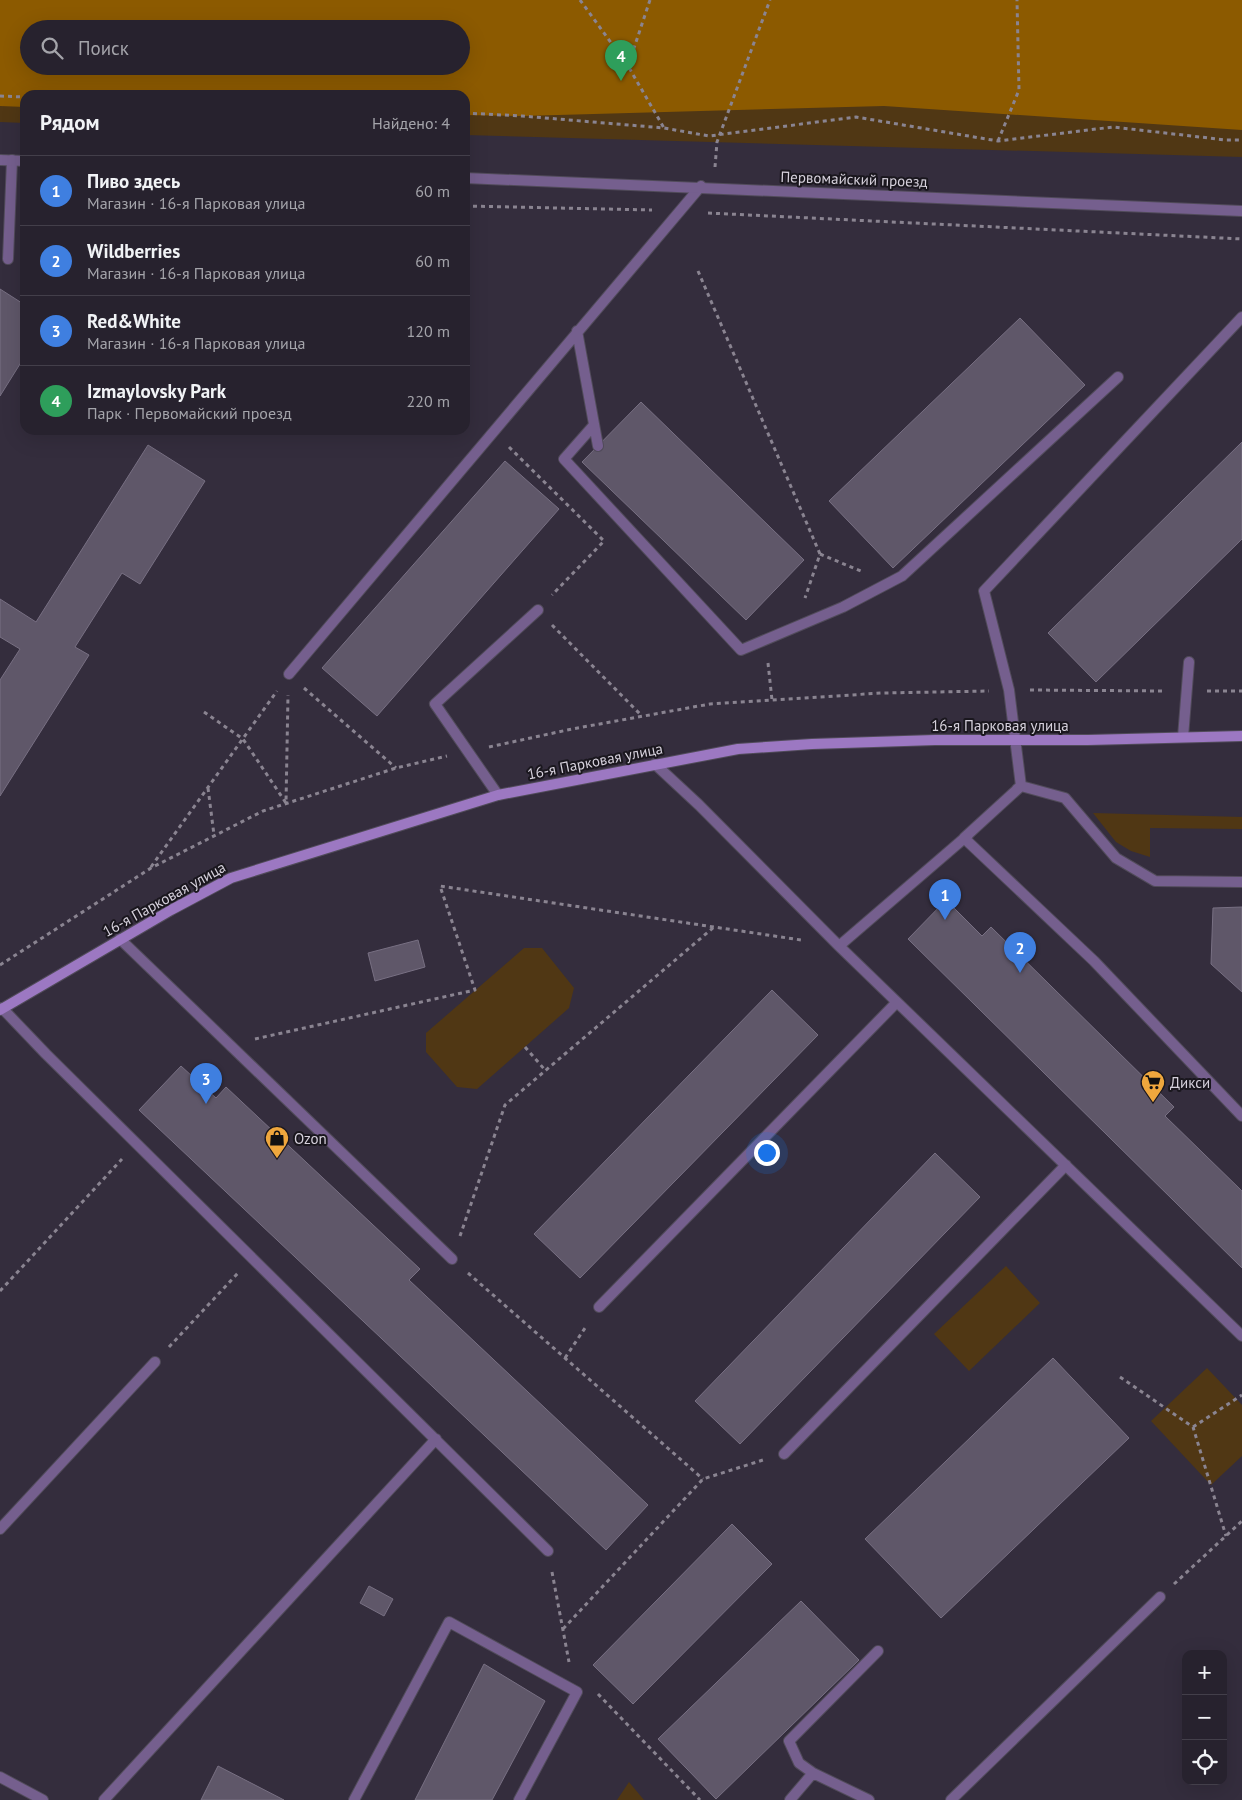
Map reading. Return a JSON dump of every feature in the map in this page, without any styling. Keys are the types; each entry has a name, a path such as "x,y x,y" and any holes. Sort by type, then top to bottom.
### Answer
{"main road":[{"name":"16-я Парковая улица","path":"1,1009 120,939 231,878 498,794 738,749 812,744 935,740 1014,741 1242,736"}],"street":[{"path":"0,160 20,160"},
{"path":"8,259 12,160"},
{"name":"Первомайский проезд","path":"470,178 701,186 1242,210"},
{"path":"289,674 493,430 701,186"},
{"path":"1020,786 1009,690 984,591 1242,316"},
{"path":"577,331 598,446"},
{"path":"594,425 564,459 741,650 842,607 902,576 1118,377"},
{"path":"498,794 435,704 538,610"},
{"path":"1183,737 1185,691 1189,662"},
{"path":"655,764 699,805 839,946 1242,1336"},
{"path":"839,946 964,838 1020,786"},
{"path":"1020,786 1065,798 1116,858 1156,881 1242,882"},
{"path":"964,838 1094,961 1242,1116"},
{"path":"120,939 452,1259"},
{"path":"598,1307 897,1002"},
{"path":"1,1009 548,1550"},
{"path":"784,1454 1066,1165"},
{"path":"0,1529 155,1362"},
{"path":"104,1800 436,1439"},
{"path":"951,1800 1160,1597"},
{"path":"354,1800 449,1622 577,1692 519,1800"},
{"path":"869,1800 813,1773 798,1763 789,1741 878,1651"},
{"path":"790,1800 813,1773"},
{"path":"0,1777 43,1800"}],"path":[{"path":"580,0 628,66 664,128"},
{"path":"628,66 650,0"},
{"path":"717,142 770,0"},
{"path":"998,141 1019,90 1017,0"},
{"path":"0,96 20,97"},
{"path":"470,113 664,128 708,136 856,117 998,141 1113,128 1242,140"},
{"path":"470,206 680,211 1242,239"},
{"path":"698,271 820,554 796,627"},
{"path":"493,430 604,540 538,610 642,716"},
{"path":"820,554 889,583"},
{"path":"766,640 772,700"},
{"path":"151,868 289,674"},
{"path":"289,674 396,768"},
{"path":"286,803 289,674"},
{"path":"0,965 151,868 263,810 396,768 572,729 710,704 882,692 1009,690 1242,691"},
{"path":"204,712 243,739 286,803"},
{"path":"208,787 214,835"},
{"path":"229,1045 475,990 440,886 839,946"},
{"path":"703,1479 452,1259 505,1105 714,927"},
{"path":"525,1047 545,1070"},
{"path":"0,1290 137,1144"},
{"path":"155,1362 252,1258"},
{"path":"565,1358 598,1307"},
{"path":"1120,1377 1193,1427 1226,1536"},
{"path":"1193,1427 1242,1395"},
{"path":"563,1630 703,1479 784,1454"},
{"path":"1160,1597 1242,1521"},
{"path":"548,1550 569,1663"},
{"path":"597,1692 700,1800"}],"shaded area":[{"path":"0,0 1242,0 1242,157 470,135 470,90 20,90 20,123 0,122"},
{"path":"0,0 1242,0 1242,130 884,106 522,116 470,115 470,90 20,90 20,107 0,106"},
{"path":"1093,813 1242,817 1242,829 1150,828 1150,857 1131,851 1116,842"},
{"path":"524,948 542,948 574,988 569,1008 477,1089 457,1087 426,1052 426,1033"},
{"path":"1006,1266 1040,1303 969,1371 934,1334"},
{"path":"1207,1368 1242,1405 1242,1456 1211,1485 1151,1421"},
{"path":"629,1782 644,1800 617,1800"}],"building":[{"path":"0,289 20,302 20,364 0,396"},
{"path":"1020,318 1085,385 893,568 829,501"},
{"path":"641,402 804,560 746,620 582,462"},
{"path":"1242,442 1242,539 1096,682 1048,633"},
{"path":"148,445 205,481 140,584 122,573 75,647 89,655 0,796 0,680 20,649 0,637 0,599 36,622"},
{"path":"505,461 559,509 377,716 322,668"},
{"path":"946,900 982,936 991,927 1174,1107 1165,1116 1242,1191 1242,1268 908,939"},
{"path":"1242,907 1242,992 1211,964 1213,908"},
{"path":"418,940 425,967 375,981 368,953"},
{"path":"772,990 818,1035 580,1278 534,1234"},
{"path":"181,1066 216,1098 226,1087 420,1269 409,1280 648,1505 606,1550 139,1110"},
{"path":"935,1153 980,1197 740,1444 695,1401"},
{"path":"1053,1358 1129,1438 941,1618 865,1539"},
{"path":"732,1524 772,1564 633,1704 593,1665"},
{"path":"369,1586 393,1599 384,1616 360,1603"},
{"path":"801,1601 859,1660 716,1799 658,1739"},
{"path":"484,1664 545,1701 492,1800 415,1800"},
{"path":"218,1766 284,1800 201,1800"}],"place":[{"name":"Izmaylovsky Park","path":"621,81"},
{"name":"Пиво здесь","path":"945,920"},
{"name":"Wildberries","path":"1020,973"},
{"name":"Дикси","path":"1153,1103"},
{"name":"Red&White","path":"206,1104"},
{"name":"Ozon","path":"277,1159"}]}
